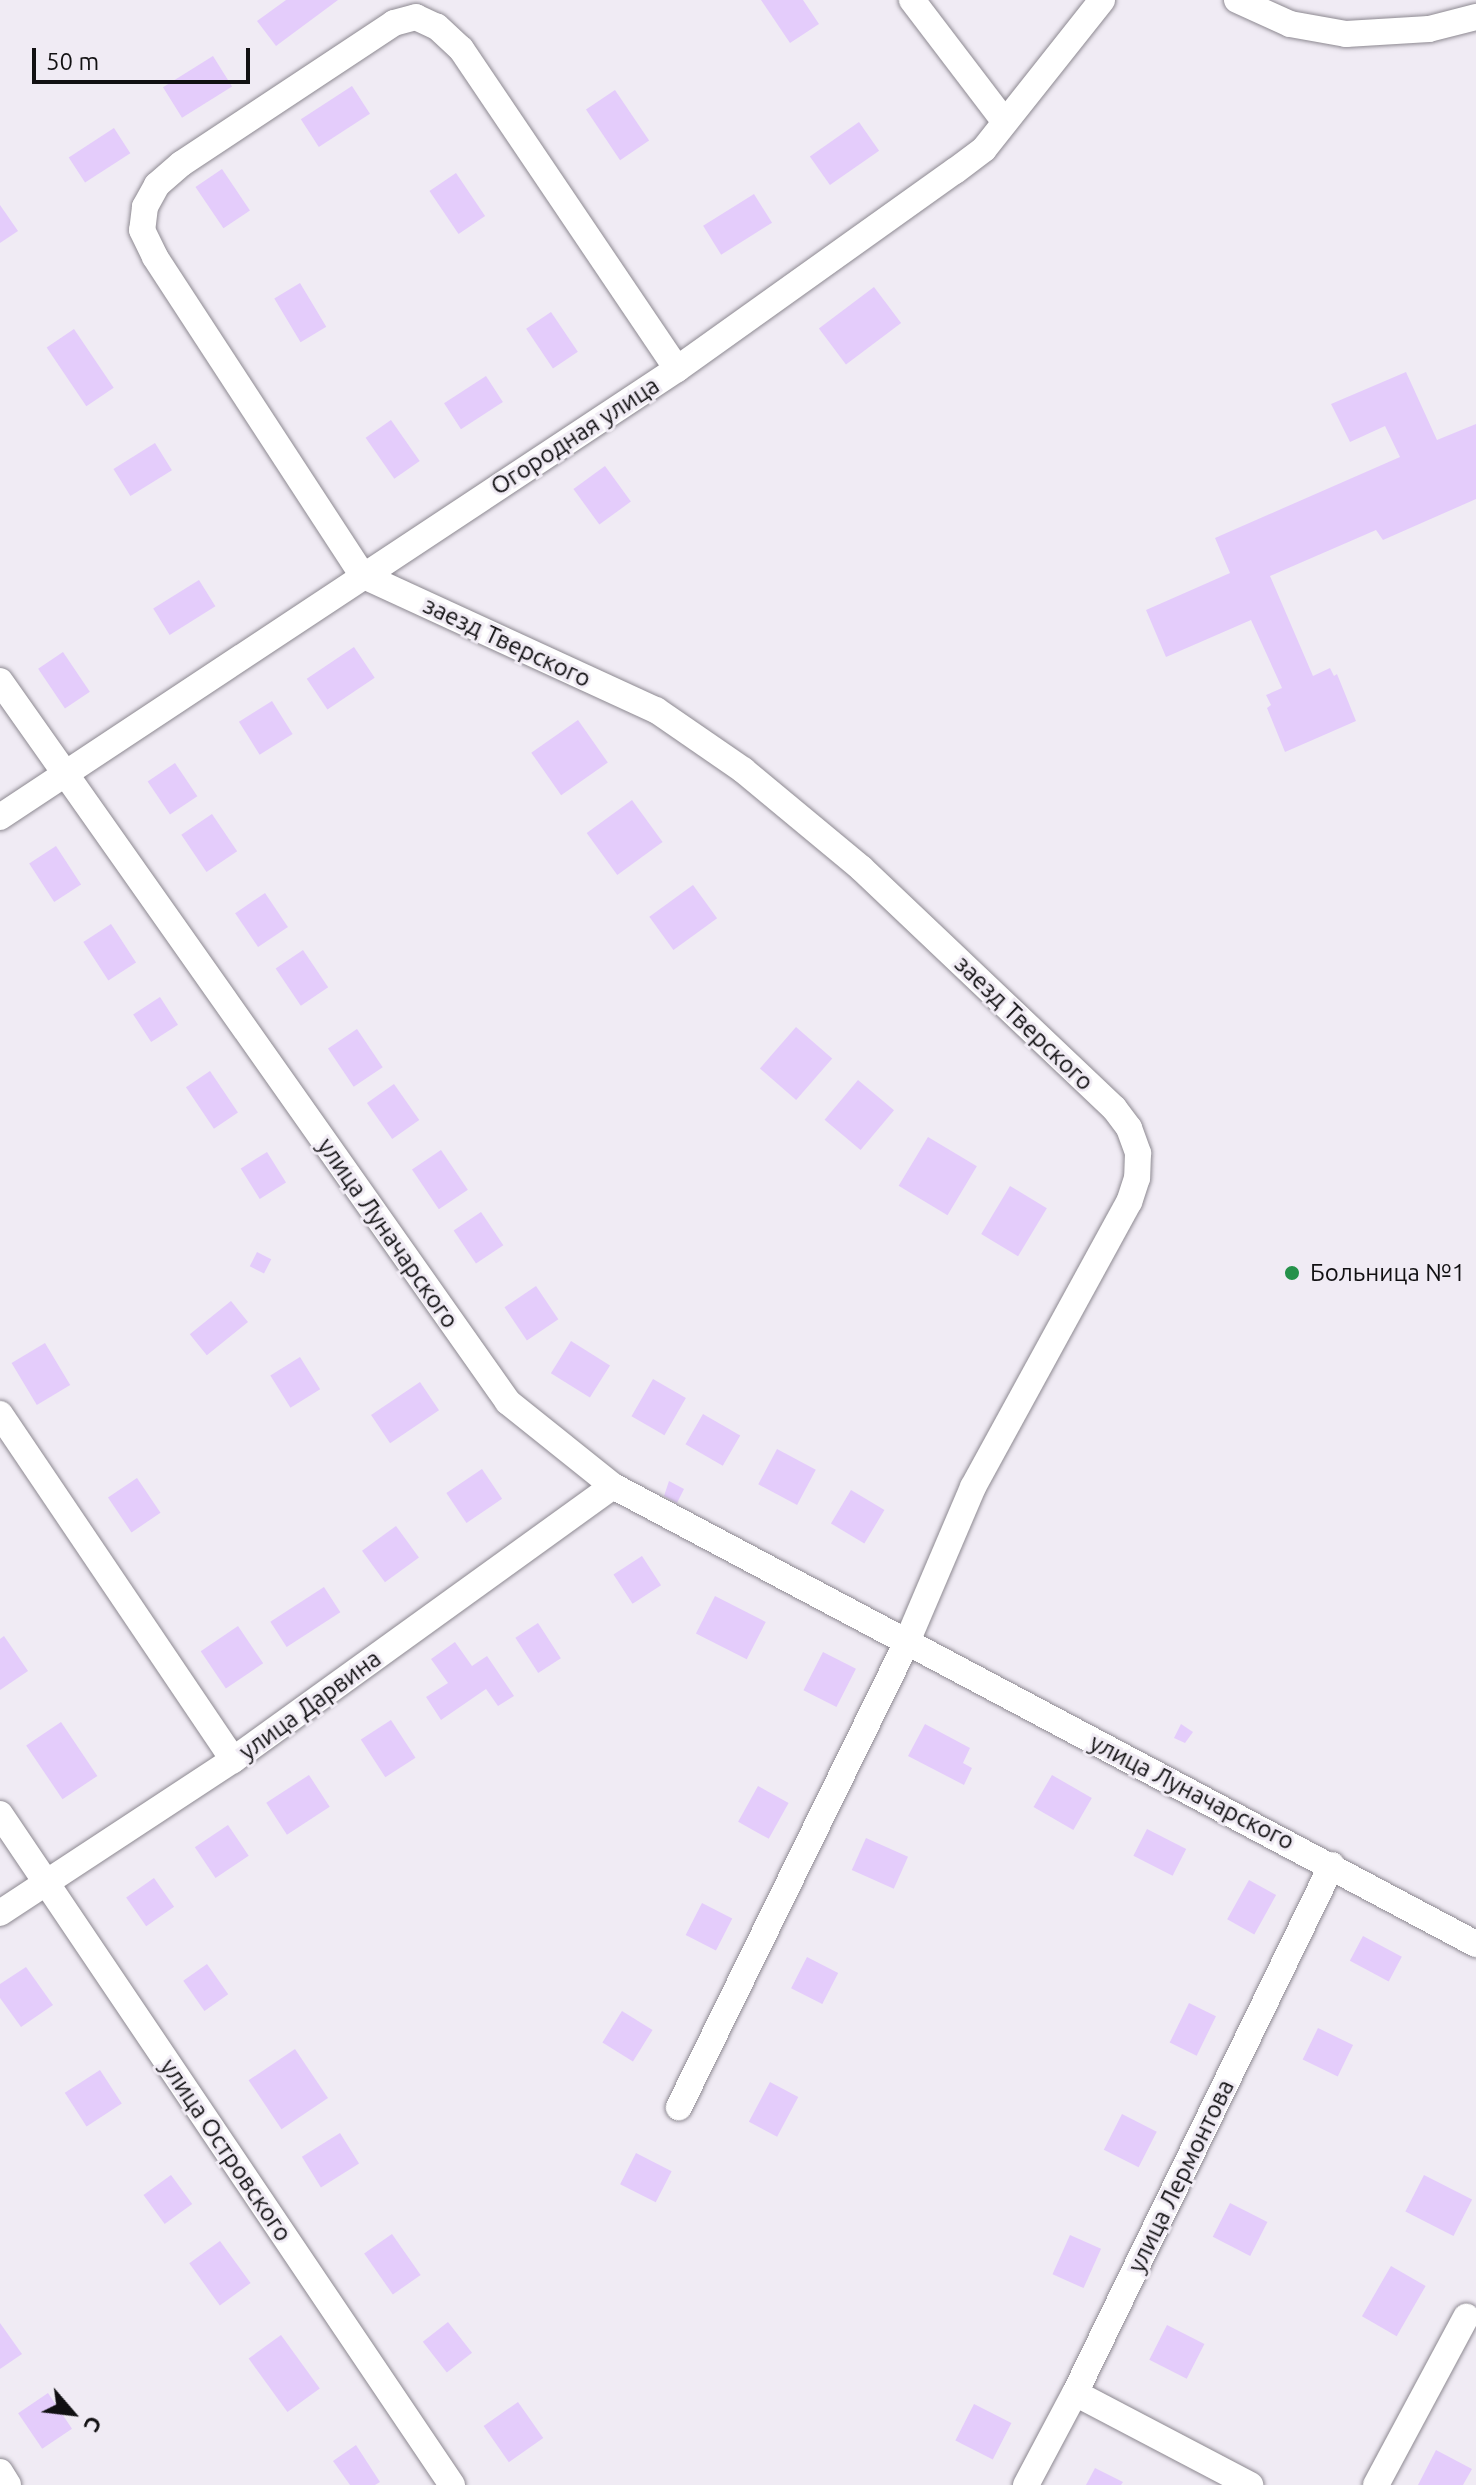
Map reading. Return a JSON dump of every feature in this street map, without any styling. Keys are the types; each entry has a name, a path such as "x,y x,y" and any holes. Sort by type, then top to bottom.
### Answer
{"street":[{"path":"912,0 1005,122"},
{"path":"1237,0 1290,24 1346,34 1429,29 1476,17"},
{"name":"Огородная улица","path":"0,817 677,369 955,171 984,149 1096,1"},
{"path":"362,575 155,257 142,230 145,207 157,185 181,164 366,41 394,23 416,17 437,27 461,49 677,369"},
{"name":"заезд Тверского","path":"362,575 656,710 743,770 861,868 1114,1108 1129,1128 1138,1153 1137,1178 1129,1202 973,1487 906,1644"},
{"name":"улица Луначарского","path":"0,681 508,1402 613,1486 1476,1944"},
{"path":"0,1414 233,1760"},
{"name":"улица Дарвина","path":"0,1913 233,1760 613,1486"},
{"path":"679,2107 906,1644"},
{"name":"улица Островского","path":"0,1814 452,2485"},
{"name":"улица Лермонтова","path":"1026,2485 1075,2393 1332,1865"},
{"path":"1376,2485 1466,2317"},
{"path":"1075,2393 1250,2485"},
{"path":"0,2472 8,2485"}],"building":[{"path":"286,0 338,0 276,46 257,21"},
{"path":"761,0 803,0 819,24 790,43"},
{"path":"213,56 232,87 182,118 163,87"},
{"path":"352,86 370,114 319,147 301,119"},
{"path":"615,90 649,141 620,160 586,110"},
{"path":"859,122 879,151 830,185 810,156"},
{"path":"114,128 130,153 85,183 69,157"},
{"path":"222,169 250,210 223,228 195,187"},
{"path":"456,173 485,216 459,234 429,191"},
{"path":"754,194 772,223 721,255 703,226"},
{"path":"0,205 18,231 0,243"},
{"path":"300,283 326,327 301,342 274,298"},
{"path":"874,287 901,323 846,364 819,329"},
{"path":"551,312 578,352 553,369 526,329"},
{"path":"74,329 114,388 86,406 47,347"},
{"path":"1406,372 1437,440 1476,424 1476,499 1383,540 1376,530 1270,576 1313,676 1330,668 1334,676 1337,674 1356,721 1285,752 1267,708 1271,705 1266,695 1282,688 1251,620 1166,657 1146,610 1230,573 1215,538 1400,457 1385,426 1350,442 1331,404"},
{"path":"486,376 503,402 461,429 444,403"},
{"path":"391,420 420,461 394,479 366,438"},
{"path":"155,443 172,470 130,496 113,469"},
{"path":"605,466 631,502 599,525 573,489"},
{"path":"199,580 215,606 170,635 153,609"},
{"path":"354,647 375,678 327,710 307,679"},
{"path":"63,652 90,692 65,709 38,669"},
{"path":"272,701 293,734 260,755 239,722"},
{"path":"578,720 608,763 561,795 531,753"},
{"path":"175,763 197,796 170,815 148,781"},
{"path":"632,800 663,842 617,875 587,833"},
{"path":"212,814 237,851 206,872 181,835"},
{"path":"56,846 81,885 54,902 29,863"},
{"path":"693,885 717,918 673,950 649,917"},
{"path":"265,893 288,927 258,947 235,913"},
{"path":"111,924 136,963 108,981 83,942"},
{"path":"303,950 328,987 301,1006 276,968"},
{"path":"160,997 178,1025 151,1042 133,1014"},
{"path":"796,1027 832,1058 796,1100 760,1069"},
{"path":"357,1029 383,1067 354,1087 328,1049"},
{"path":"210,1071 238,1112 214,1129 186,1087"},
{"path":"858,1080 894,1110 861,1150 825,1120"},
{"path":"394,1084 419,1120 392,1139 367,1103"},
{"path":"928,1137 977,1166 948,1215 899,1186"},
{"path":"441,1150 468,1190 439,1209 412,1170"},
{"path":"267,1152 286,1183 260,1199 241,1168"},
{"path":"1010,1186 1047,1208 1018,1256 981,1234"},
{"path":"481,1212 503,1245 476,1264 454,1230"},
{"path":"257,1252 271,1259 264,1274 250,1266"},
{"path":"536,1286 558,1319 527,1340 504,1307"},
{"path":"231,1301 248,1322 207,1355 190,1334"},
{"path":"571,1341 610,1365 590,1398 551,1373"},
{"path":"45,1343 70,1385 37,1405 12,1363"},
{"path":"300,1357 320,1389 290,1408 270,1376"},
{"path":"653,1379 686,1398 664,1435 632,1416"},
{"path":"420,1382 439,1410 390,1443 371,1415"},
{"path":"703,1414 740,1436 723,1466 686,1444"},
{"path":"777,1449 816,1470 797,1505 758,1484"},
{"path":"482,1469 502,1499 466,1523 446,1493"},
{"path":"137,1478 160,1513 131,1532 108,1498"},
{"path":"669,1481 684,1489 677,1503 664,1496"},
{"path":"851,1490 884,1510 864,1544 831,1523"},
{"path":"396,1526 419,1558 385,1582 362,1551"},
{"path":"642,1556 661,1585 633,1604 613,1575"},
{"path":"324,1587 340,1612 287,1647 270,1622"},
{"path":"715,1596 766,1622 747,1659 696,1633"},
{"path":"538,1623 561,1658 538,1673 515,1638"},
{"path":"238,1626 263,1663 226,1688 201,1651"},
{"path":"4,1636 28,1671 0,1690 0,1639"},
{"path":"455,1642 472,1666 487,1656 514,1696 498,1706 486,1689 441,1720 426,1697 448,1683 431,1659"},
{"path":"823,1652 856,1669 836,1707 803,1690"},
{"path":"391,1720 416,1758 385,1777 361,1740"},
{"path":"61,1722 97,1776 63,1799 26,1745"},
{"path":"925,1724 970,1748 963,1763 972,1768 964,1785 908,1756"},
{"path":"1181,1724 1193,1732 1185,1743 1174,1738"},
{"path":"309,1775 330,1807 287,1835 266,1803"},
{"path":"1052,1775 1092,1798 1073,1830 1034,1807"},
{"path":"758,1786 789,1803 769,1839 738,1822"},
{"path":"228,1825 249,1856 216,1878 195,1847"},
{"path":"1147,1829 1186,1849 1173,1876 1133,1856"},
{"path":"866,1838 908,1857 894,1889 852,1870"},
{"path":"154,1878 174,1907 146,1926 126,1898"},
{"path":"1249,1880 1276,1895 1254,1934 1227,1919"},
{"path":"702,1903 732,1918 716,1951 686,1935"},
{"path":"1363,1936 1402,1957 1389,1981 1350,1961"},
{"path":"807,1957 838,1973 822,2004 791,1988"},
{"path":"207,1964 228,1994 204,2011 183,1981"},
{"path":"26,1967 53,2005 21,2027 0,1998 0,1984"},
{"path":"1189,2003 1216,2016 1197,2056 1170,2043"},
{"path":"622,2011 653,2030 633,2061 602,2042"},
{"path":"1318,2028 1353,2045 1338,2077 1303,2059"},
{"path":"295,2049 328,2098 282,2129 249,2080"},
{"path":"100,2070 122,2104 87,2126 65,2093"},
{"path":"770,2082 798,2097 777,2137 749,2122"},
{"path":"1122,2114 1157,2132 1139,2167 1104,2150"},
{"path":"340,2133 359,2164 321,2187 302,2157"},
{"path":"636,2153 672,2171 656,2202 620,2184"},
{"path":"171,2175 192,2204 165,2224 143,2195"},
{"path":"1424,2175 1472,2200 1454,2236 1405,2212"},
{"path":"1230,2203 1267,2222 1250,2256 1213,2237"},
{"path":"392,2234 421,2275 393,2294 364,2254"},
{"path":"1070,2235 1101,2249 1084,2288 1053,2274"},
{"path":"220,2241 251,2283 220,2305 189,2263"},
{"path":"1391,2266 1426,2286 1397,2336 1362,2316"},
{"path":"448,2322 472,2353 447,2372 423,2342"},
{"path":"0,2323 22,2354 0,2369"},
{"path":"1167,2325 1204,2344 1187,2379 1149,2360"},
{"path":"281,2335 320,2388 287,2412 249,2359"},
{"path":"48,2393 72,2429 42,2449 18,2413"},
{"path":"518,2402 543,2438 509,2462 484,2426"},
{"path":"974,2404 1011,2423 993,2460 955,2441"},
{"path":"356,2445 380,2482 375,2485 350,2485 333,2461"},
{"path":"1436,2450 1472,2469 1463,2485 1418,2485"},
{"path":"1095,2468 1123,2482 1121,2485 1086,2485"}],"place":[{"name":"Больница №1","path":"1292,1273"}]}
